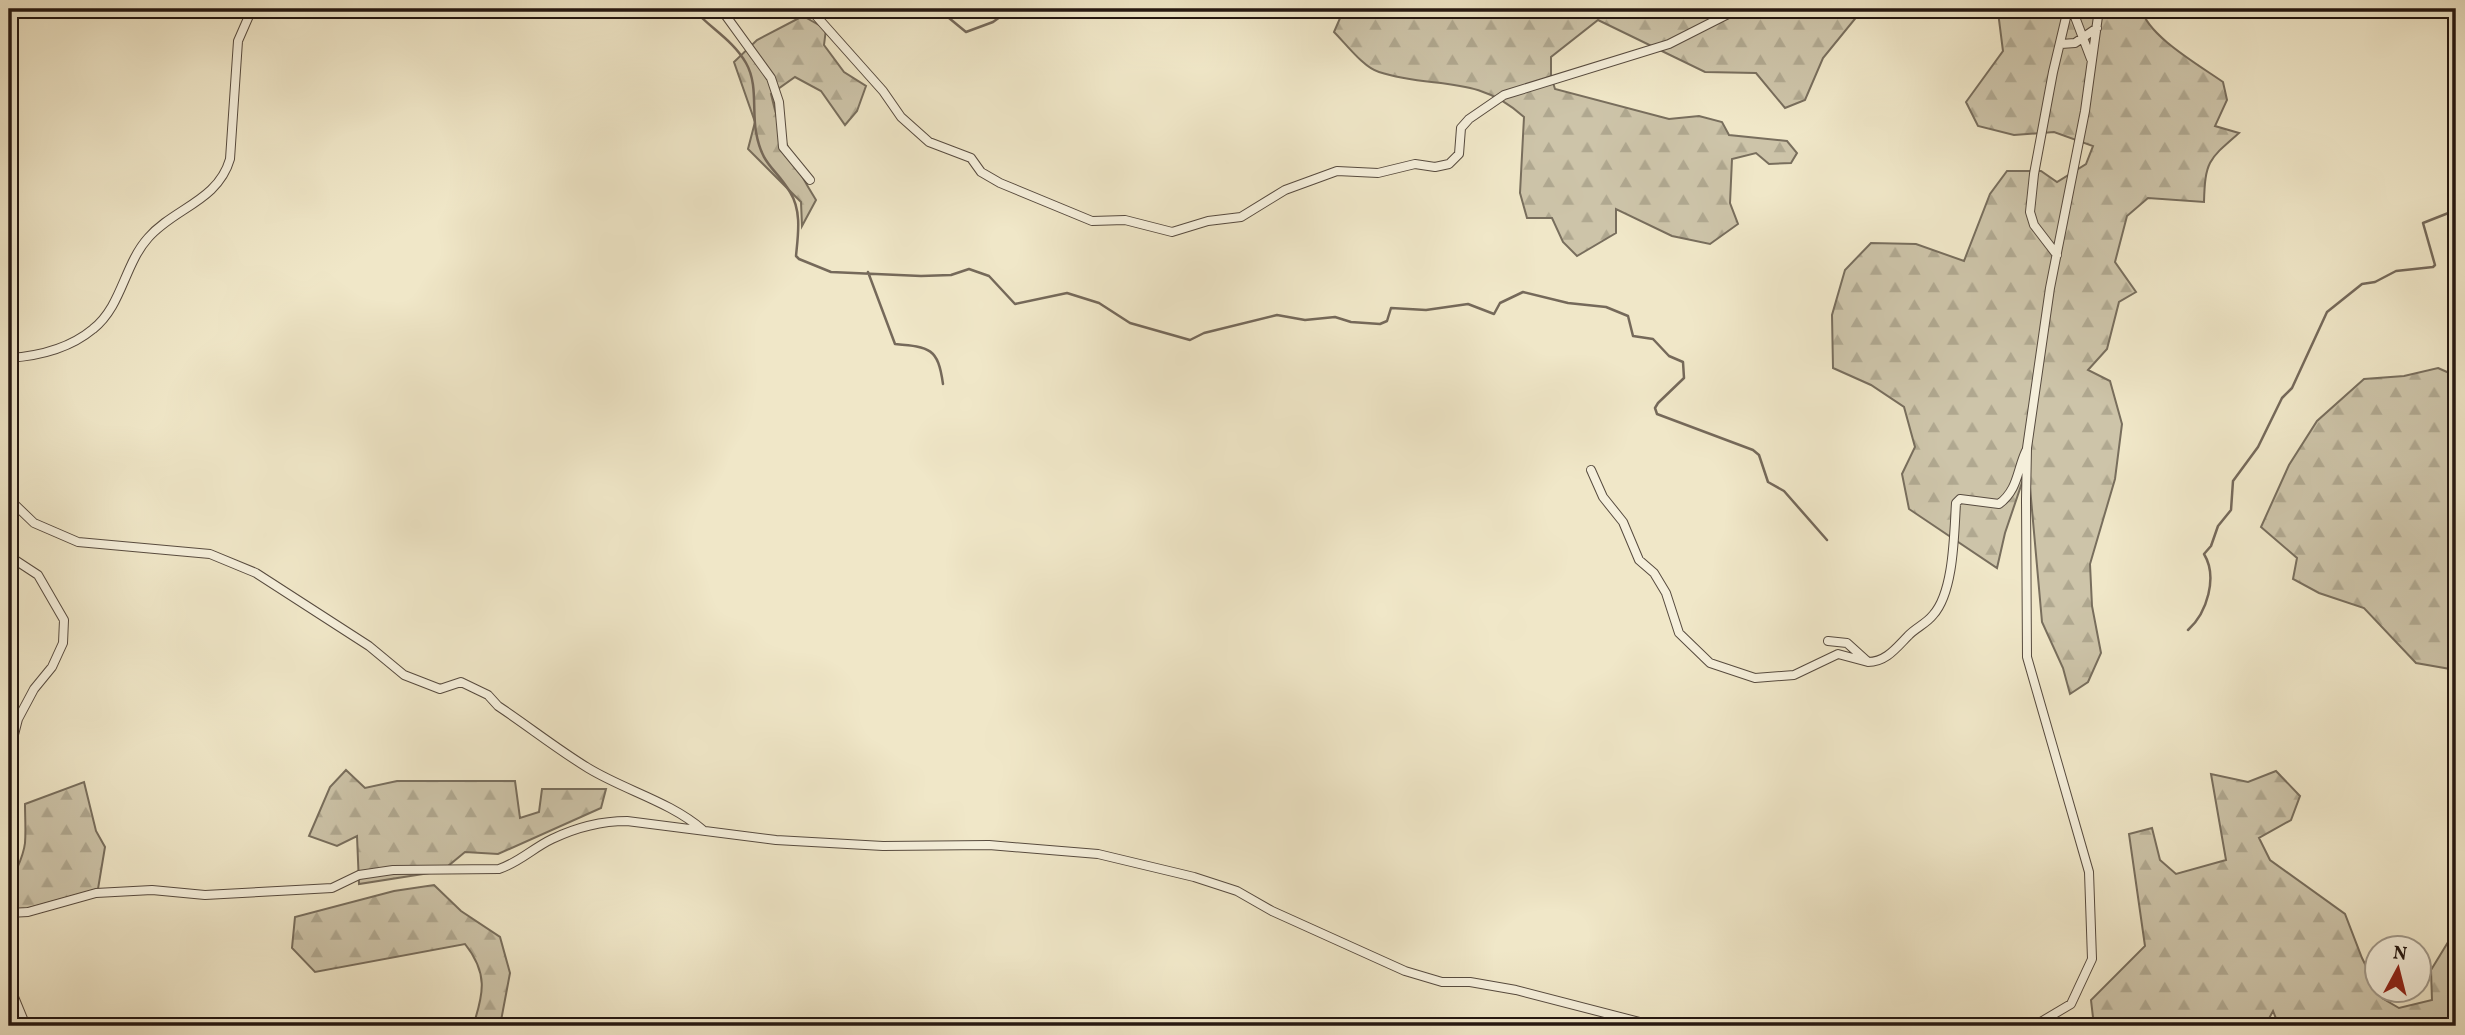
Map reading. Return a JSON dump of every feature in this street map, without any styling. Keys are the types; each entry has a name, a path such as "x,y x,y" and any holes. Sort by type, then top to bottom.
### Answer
{"street":[{"path":"9,358 31,356 66,346 94,329 110,311 145,240 163,223 214,191 225,176 230,159 238,40 252,9"},
{"path":"721,9 771,78 779,102 783,147 810,180"},
{"path":"810,9 901,117 929,142 971,158 981,172 1071,215 1092,221 1138,222 1172,232 1208,221 1241,217 1285,190 1337,171 1378,173 1415,164 1435,167 1449,164 1459,154 1461,128 1469,119 1504,95 1669,44 1738,9"},
{"path":"2070,9 2092,62"},
{"path":"2057,255 2034,225 2031,212 2034,174 2070,9"},
{"path":"1591,470 1603,497 1623,522 1639,560 1654,573 1666,593 1679,633 1710,663 1755,678 1794,675 1838,654 1878,662 1895,650 1910,633 1933,615 1941,604 1951,562 1956,503 1960,499 1999,504 2014,490 2027,448 2099,9"},
{"path":"2062,44 2075,43 2097,28"},
{"path":"2027,448 2027,657 2089,872 2092,925 2092,960 2071,1004 2034,1026"},
{"path":"9,499 34,523 78,542 210,554 256,573 369,646 404,675 440,689 461,682 488,695 498,706 587,768 632,792 681,811 705,831"},
{"path":"9,556 38,575 64,620 63,643 52,667 34,689 18,719 9,754"},
{"path":"1828,641 1847,643 1868,662"},
{"path":"9,913 28,912 96,893 152,890 205,895 296,891 332,888 359,875 393,870 499,869 516,864 550,840 608,821 776,840 883,846 989,845 1098,854 1194,877 1237,891 1292,921 1430,978 1492,985 1656,1026"},
{"path":"9,971 14,997 26,1026"}],"green space":[{"path":"1344,9 1863,9 1823,58 1805,100 1785,108 1756,73 1705,72 1598,20 1551,57 1551,76 1555,89 1669,119 1699,116 1722,122 1729,135 1787,141 1797,153 1791,163 1769,164 1756,153 1732,159 1730,203 1738,224 1710,244 1672,236 1616,209 1616,233 1577,256 1563,242 1552,218 1527,218 1520,193 1524,117 1506,103 1471,88 1399,77 1373,70 1334,32"},
{"path":"2002,9 2142,9 2153,29 2164,40 2223,82 2227,100 2215,126 2239,133 2211,162 2206,178 2204,202 2148,198 2127,216 2115,262 2136,292 2119,302 2107,349 2088,370 2110,381 2122,424 2115,479 2090,564 2092,606 2101,653 2088,682 2070,694 2063,668 2042,622 2028,465 2005,533 1997,568 1909,509 1902,474 1915,447 1904,407 1871,385 1833,368 1832,315 1845,270 1871,243 1916,244 1964,261 1990,194 2007,171 2041,171 2057,182 2086,164 2093,146 2054,132 2014,135 1978,126 1966,102 2003,51 1998,12"},
{"path":"803,16 826,29 824,45 844,72 866,86 857,111 845,125 821,91 795,77 771,94 789,149 816,200 802,226 801,202 748,149 755,122 734,62 757,40"},
{"path":"2438,368 2456,376 2456,670 2416,663 2364,608 2319,593 2293,579 2297,558 2261,527 2289,465 2317,421 2364,379 2404,376"},
{"path":"346,770 365,788 397,781 515,781 520,818 539,812 542,789 606,789 601,808 498,854 465,852 442,871 359,884 357,836 337,846 309,836 330,787"},
{"path":"2276,771 2300,796 2291,820 2259,838 2270,860 2345,914 2364,962 2364,1004 2392,1004 2399,1008 2416,1004 2434,1004 2434,965 2456,929 2456,1026 2279,1026 2273,1011 2265,1026 2094,1026 2091,1000 2145,946 2129,834 2152,828 2160,860 2176,874 2226,860 2211,774 2248,782"},
{"path":"84,782 96,831 105,847 98,889 15,912 10,894 25,843 25,804"},
{"path":"434,885 461,911 500,937 510,973 500,1026 473,1026 482,984 477,964 465,944 315,972 292,948 295,917 394,891"}],"waterway":[{"path":"693,9 735,48 750,71 755,124 762,152 794,199 798,223 796,256 799,259 831,272 921,276 951,275 969,269 989,276 1015,304 1067,293 1099,303 1130,323 1190,340 1204,333 1277,315 1305,320 1335,317 1351,322 1380,324 1387,321 1391,308 1426,310 1468,304 1494,314 1500,303 1523,292 1568,303 1606,307 1628,316 1633,336 1653,339 1669,356 1683,362 1684,378 1658,403 1655,408 1657,414 1753,450 1759,455 1768,482 1784,491 1827,540"},
{"path":"938,9 966,32 993,22 1011,9"},
{"path":"2188,630 2205,605 2210,573 2204,554 2211,546 2218,526 2231,510 2233,481 2258,447 2282,398 2292,388 2327,312 2362,284 2375,282 2396,271 2433,267 2435,265 2423,223 2456,210"},
{"path":"868,272 895,344 924,348 935,356 943,384"}]}
